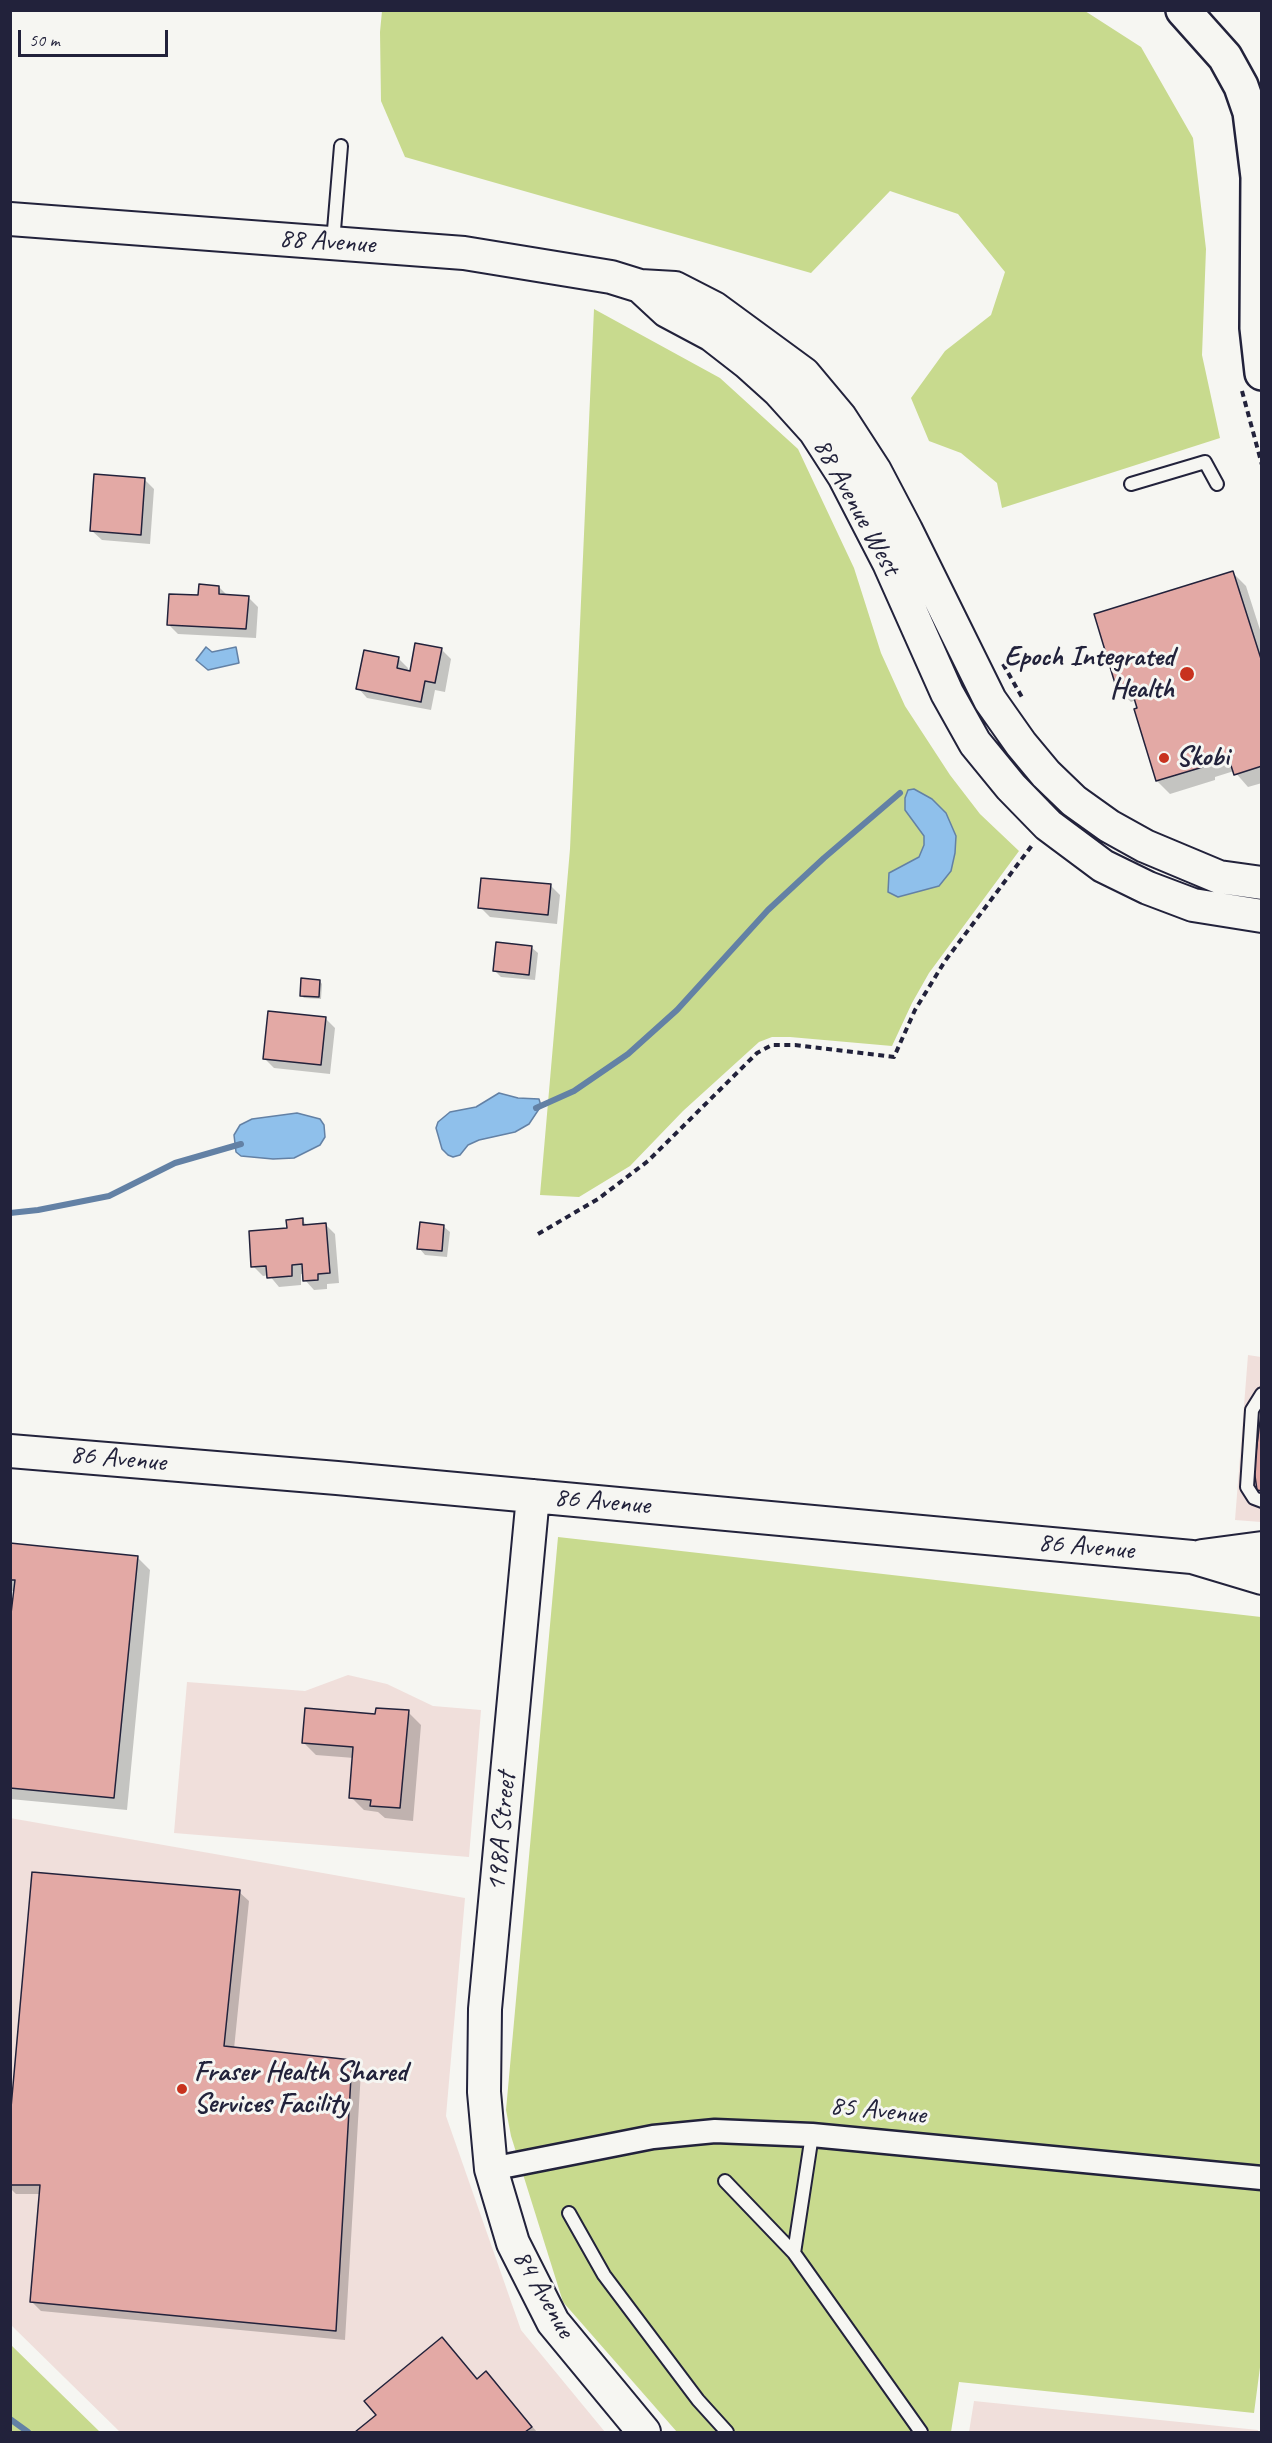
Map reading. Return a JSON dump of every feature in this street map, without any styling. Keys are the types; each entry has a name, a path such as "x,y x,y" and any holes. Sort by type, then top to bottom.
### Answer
{"highway":[{"path":"1183,10 1225,57 1241,86 1250,112 1258,177 1257,328 1262,373"}],"main road":[{"name":"88 Avenue","path":"10,219 488,256 611,277 640,286"},
{"name":"88 Avenue West","path":"640,286 675,288 714,308 804,374 840,417 875,471 990,700 1021,744 1046,774 1074,801 1109,826 1145,846 1219,877 1262,883"},
{"name":"88 Avenue West","path":"640,286 667,311 712,335 748,363 778,390 814,431 849,486 889,563 947,693 975,743 1011,787 1048,825 1103,866 1148,888 1193,905 1262,916"},
{"name":"86 Avenue","path":"10,1451 533,1496 1192,1557 1262,1578"},
{"name":"198A Street","path":"491,2169 484,2092 485,2009 533,1496"},
{"name":"86 Avenue","path":"1192,1557 1262,1548"},
{"name":"84 Avenue","path":"491,2169 513,2243 553,2322 644,2433"}],"street":[{"name":"85 Avenue","path":"491,2169 653,2137 715,2131 812,2135 1262,2178"}],"lane":[{"path":"333,243 341,146"},
{"path":"1131,484 1205,462 1217,484"},
{"path":"1262,1394 1252,1410 1247,1487 1254,1498 1262,1501"},
{"path":"794,2253 812,2135"},
{"path":"725,2181 794,2253 921,2433"},
{"path":"569,2213 604,2275 699,2400 727,2433"}],"path":[{"path":"1000,657 1024,701"},
{"path":"538,1234 598,1198 648,1161 757,1053 772,1045 795,1045 894,1057 915,1010 945,961 1036,839"}],"shaded area":[{"path":"1248,1355 1261,1357 1261,1522 1235,1520"},
{"path":"348,1675 387,1684 433,1706 481,1710 469,1857 174,1833 187,1682 305,1691"},
{"path":"10,1818 465,1898 446,2116 521,2330 605,2432 120,2432 11,2325"},
{"path":"974,2401 1258,2430 1258,2432 969,2432"}],"green space":[{"path":"382,11 1085,11 1141,47 1193,138 1206,249 1202,355 1220,438 1002,508 997,483 961,453 929,441 911,398 945,351 991,315 1005,272 958,214 890,191 811,273 405,157 381,101"},
{"path":"594,309 720,378 798,449 854,568 881,653 905,706 950,775 980,814 1019,851 929,973 892,1046 790,1037 772,1037 759,1042 683,1111 630,1166 579,1197 540,1195 570,849","holes":["914,789 955,853 951,870 939,886 889,873 919,857 924,845 924,836 905,810 908,790"]},
{"path":"558,1537 1261,1617 1262,2352 1254,2413 959,2382 951,2432 677,2432 563,2302 511,2136 506,2110"},
{"path":"11,2345 100,2432 11,2432"}],"water":[{"path":"206,647 212,652 236,647 239,663 208,670 196,660"},
{"path":"914,789 932,799 946,813 956,836 955,853 951,871 939,886 898,897 888,892 889,873 919,857 924,845 924,836 905,810 908,790"},
{"path":"499,1093 518,1098 539,1099 541,1106 529,1124 515,1132 479,1140 468,1145 460,1155 453,1157 448,1155 442,1149 436,1128 438,1122 450,1112 476,1107"},
{"path":"297,1113 320,1119 324,1125 325,1137 320,1145 294,1158 241,1156 236,1152 234,1135 240,1125 252,1119"}],"building":[{"path":"94,474 145,478 141,535 90,531"},
{"name":"Epoch Integrated Health","path":"1233,571 1262,662 1262,766 1234,775 1228,756 1203,764 1203,767 1156,781 1134,709 1137,708 1130,685 1117,690 1094,614"},
{"path":"199,584 219,586 219,594 249,596 246,629 167,625 169,594 198,595"},
{"path":"415,643 442,648 435,683 425,681 421,702 356,689 364,650 399,657 397,668 410,671"},
{"path":"481,878 551,884 548,915 478,908"},
{"path":"496,942 532,946 529,975 493,971"},
{"path":"301,978 320,980 319,997 300,996"},
{"path":"268,1011 326,1017 321,1065 263,1059"},
{"path":"303,1218 303,1225 326,1223 330,1273 318,1274 318,1280 303,1281 302,1264 292,1265 292,1276 267,1278 266,1266 251,1267 249,1231 287,1228 286,1220"},
{"path":"420,1222 444,1225 442,1251 417,1249"},
{"path":"1262,1405 1262,1491 1257,1490 1254,1469"},
{"path":"10,1543 138,1556 114,1798 10,1788 10,1622 15,1580 10,1580"},
{"path":"305,1708 375,1714 376,1708 409,1710 400,1808 370,1806 371,1800 349,1798 353,1747 302,1743"},
{"name":"Fraser Health Shared Services Facility","path":"32,1872 240,1890 224,2046 352,2060 336,2331 30,2302 40,2185 10,2185 10,2119"},
{"path":"442,2337 477,2379 486,2371 532,2427 525,2432 355,2432 376,2415 364,2401"}],"waterway":[{"path":"536,1108 574,1091 628,1054 677,1010 768,910 900,793"},
{"path":"10,1213 109,1196 175,1163 241,1144"},
{"path":"10,2419 28,2432"}],"place":[{"name":"Epoch Integrated Health","path":"1187,674"},
{"name":"Skobi","path":"1164,758"},
{"name":"Fraser Health Shared Services Facility","path":"182,2089"}]}
